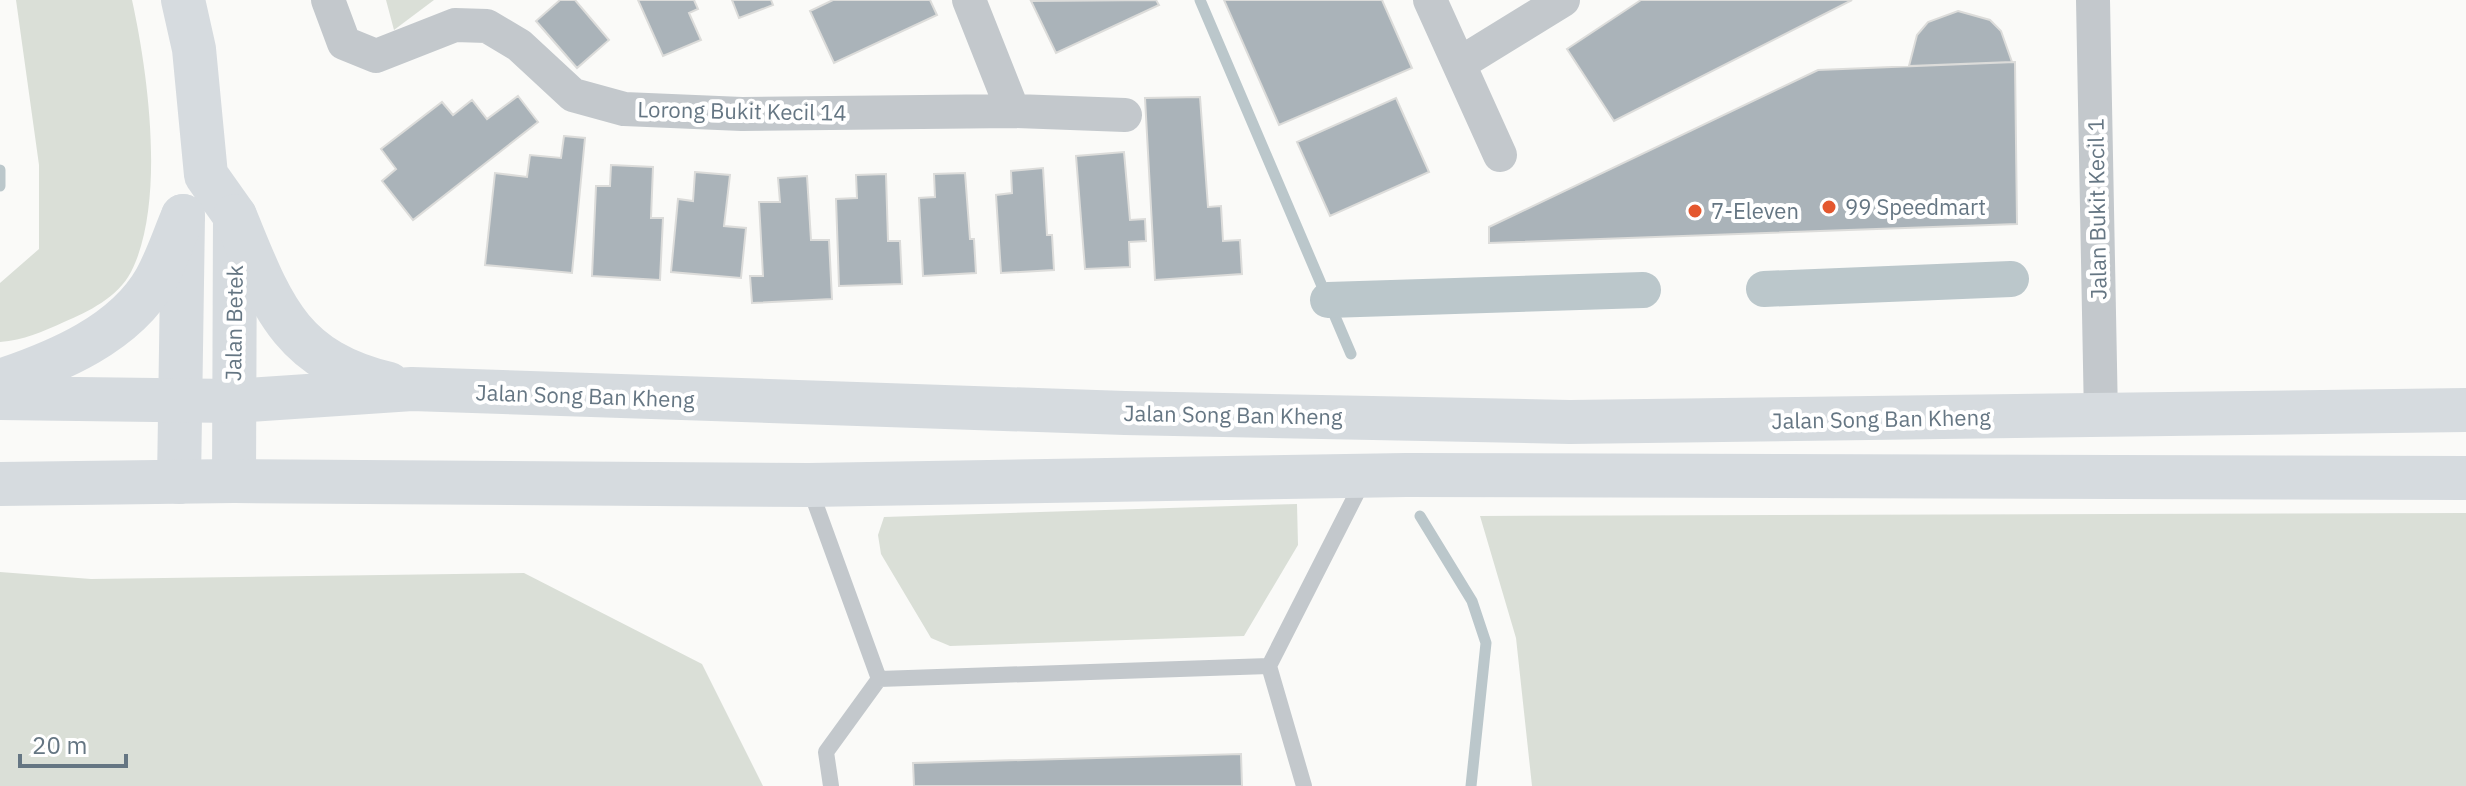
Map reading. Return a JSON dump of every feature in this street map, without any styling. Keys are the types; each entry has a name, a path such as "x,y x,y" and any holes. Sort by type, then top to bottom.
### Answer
{"main road":[{"path":"183,0 194,49 206,175 235,216 278,314 300,341 357,376 412,389"},
{"path":"0,381 81,346 125,319 155,280 183,216 206,175"},
{"path":"179,482 183,216"},
{"name":"Jalan Betek","path":"234,481 235,216"},
{"name":"Jalan Song Ban Kheng","path":"0,398 233,401 412,389 1109,412 1555,422 2466,410"},
{"path":"0,484 234,481 809,485 1365,476 2466,478"}],"street":[{"name":"Lorong Bukit Kecil 14","path":"328,0 344,43 376,56 455,25 487,26 519,45 573,95 624,109 742,114 1013,111 1125,115"},
{"path":"969,0 1013,111"},
{"path":"1430,0 1500,155"},
{"path":"1459,64 1563,0"},
{"name":"Jalan Bukit Kecil 1","path":"2093,0 2101,417"}],"lane":[{"path":"1304,786 1269,666 1365,476"},
{"path":"809,485 879,679"},
{"path":"879,679 1269,666"},
{"path":"831,786 826,752 879,679"}],"shaded area":[{"path":"16,0 132,0 148,100 151,175 142,243 131,272 118,289 102,303 73,318 33,335 0,342 0,283 39,249 39,165"},
{"path":"386,0 434,0 394,30"},
{"path":"1297,504 1298,545 1244,636 950,646 931,638 881,554 878,535 884,517"},
{"path":"2466,513 2466,786 1532,786 1516,638 1480,516"},
{"path":"0,572 91,579 524,573 702,664 763,786 0,786"}],"building":[{"path":"560,0 575,0 609,40 577,68 536,21"},
{"path":"638,0 694,0 698,9 689,13 701,40 663,56"},
{"path":"732,0 771,0 773,5 739,18"},
{"path":"833,0 930,0 937,15 834,63 810,11"},
{"path":"1156,0 1159,5 1056,53 1031,1"},
{"path":"1224,0 1382,0 1412,68 1279,125"},
{"path":"1641,0 1852,0 1614,121 1567,49"},
{"path":"1958,11 1990,20 2001,31 2012,62 1909,66 1917,35 1928,22"},
{"path":"2015,62 2017,224 1489,243 1489,227 1818,70"},
{"path":"518,96 538,122 413,220 382,181 396,169 381,149 442,102 453,115 472,100 487,119"},
{"path":"1200,97 1208,207 1221,206 1223,241 1240,240 1242,274 1155,280 1145,98"},
{"path":"1396,98 1429,172 1330,216 1297,142"},
{"path":"564,136 585,138 572,273 485,265 495,173 527,177 530,155 561,158"},
{"path":"1124,152 1130,220 1145,219 1146,241 1129,242 1130,267 1085,269 1076,156"},
{"path":"611,165 653,167 651,218 663,218 660,280 592,276 596,186 610,186"},
{"path":"1043,168 1047,235 1052,235 1054,270 1001,273 996,195 1012,193 1011,171"},
{"path":"695,172 730,175 724,226 746,228 741,278 671,272 678,199 693,201"},
{"path":"965,173 976,273 923,276 919,198 935,197 934,174"},
{"path":"886,174 888,241 900,241 902,284 839,286 836,199 857,198 856,175"},
{"path":"807,176 811,240 829,240 832,299 752,303 750,276 763,276 759,202 780,202 778,178"},
{"path":"1241,754 1242,786 914,786 913,763"}],"waterway":[{"path":"1200,0 1351,354"},
{"path":"0,170 0,186"},
{"path":"1764,289 2011,279"},
{"path":"1328,300 1643,290"},
{"path":"1420,516 1472,601 1486,643 1471,786"}],"place":[{"name":"99 Speedmart","path":"1829,207"},
{"name":"7-Eleven","path":"1695,211"}]}
